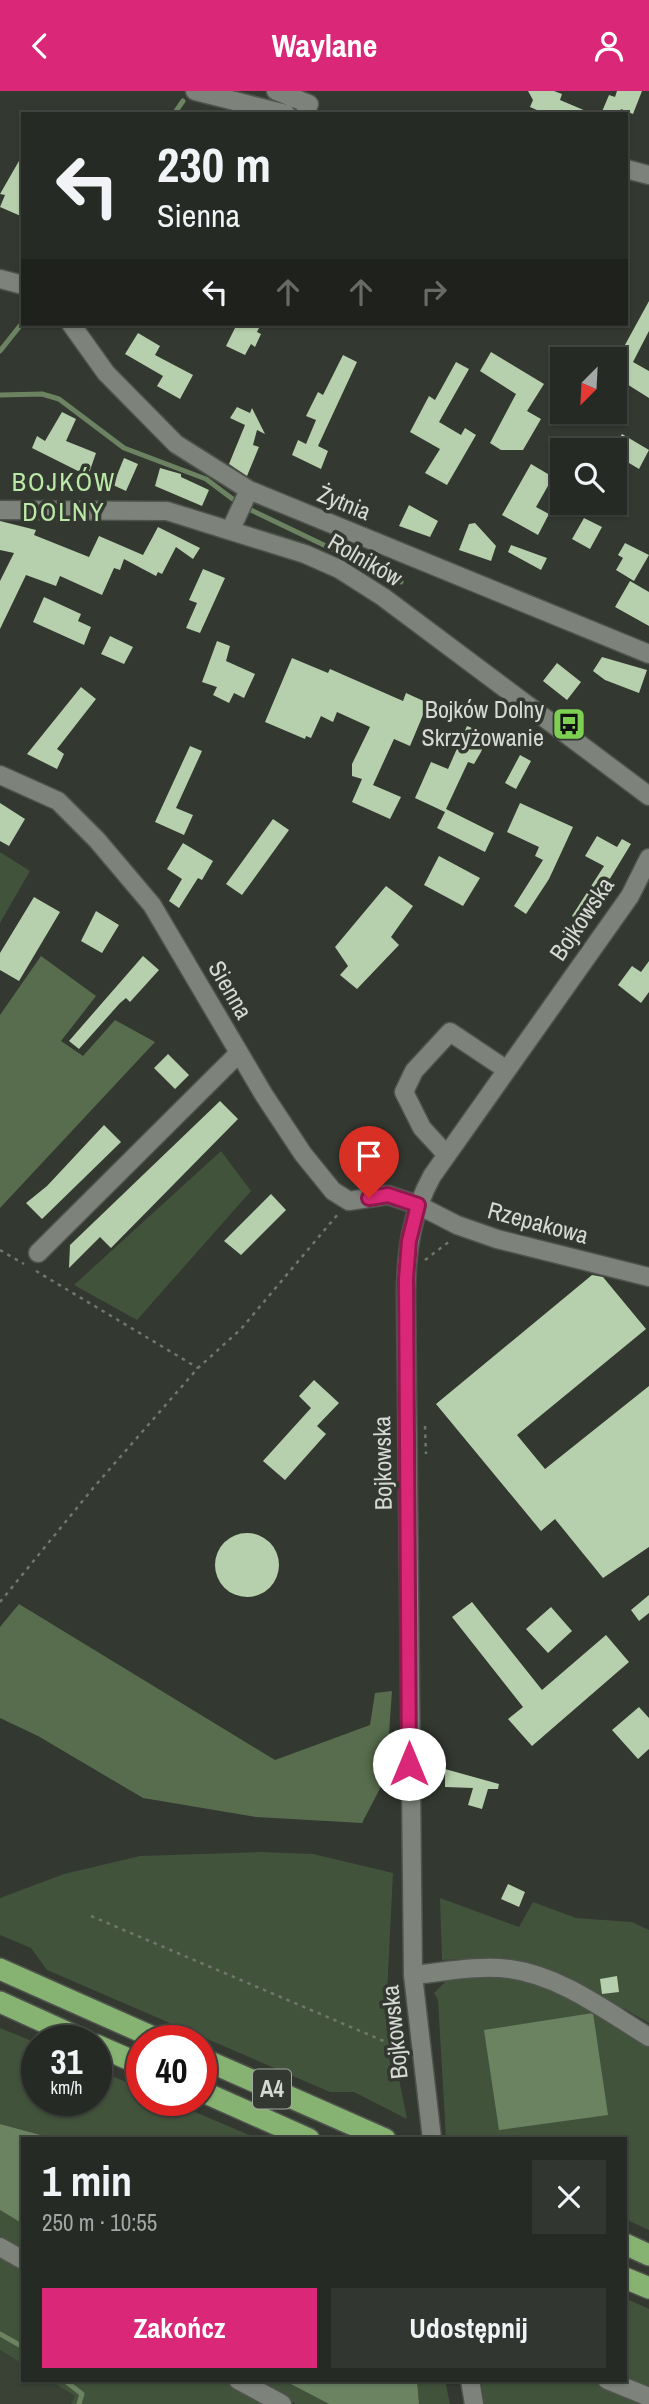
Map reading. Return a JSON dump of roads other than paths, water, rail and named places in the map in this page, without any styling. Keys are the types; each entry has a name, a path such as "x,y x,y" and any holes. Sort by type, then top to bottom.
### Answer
{"highway":[{"path":"0,1969 126,2025"},
{"path":"0,2002 51,2025"},
{"name":"A4","path":"217,2065 380,2137"},
{"name":"A4","path":"217,2098 304,2137"},
{"path":"627,2245 649,2255"},
{"path":"627,2279 649,2288"}],"street":[{"path":"195,91 278,112"},
{"path":"276,91 309,104 306,112"},
{"path":"628,170 649,175"},
{"path":"0,279 21,284"},
{"name":"Żytnia","path":"72,326 106,373 176,444 249,490 649,654"},
{"path":"231,529 249,490"},
{"name":"Rolników","path":"0,510 167,511 231,529 316,559 361,583 649,796"},
{"name":"Sienna","path":"0,775 58,801 97,841 152,905 239,1053 303,1154 333,1191 349,1201 388,1195 418,1205"},
{"name":"Bojkowska","path":"432,2137 413,1975 406,1279 409,1241 418,1205 446,1154 630,895 649,857"},
{"path":"446,1154 422,1128 404,1091 414,1071 450,1032 507,1070"},
{"path":"38,1253 239,1053"},
{"name":"Rzepakowa","path":"418,1205 457,1225 497,1240 649,1277"},
{"path":"413,1975 510,1969 543,1977 573,1991 649,2037"},
{"path":"0,2247 21,2259"},
{"path":"242,2382 282,2404"},
{"path":"470,2382 474,2404"},
{"path":"612,2382 649,2397"}],"waterway":[{"path":"175,112 183,101"},
{"path":"0,351 21,325"},
{"path":"0,395 42,394 59,399 124,448 206,479 234,500"},
{"path":"251,510 401,582"},
{"path":"0,2334 21,2346"},
{"path":"67,2382 82,2394 79,2404"}],"place":[{"name":"Bojków Dolny Skrzyżowanie","path":"569,724"}],"district":[{"name":"BOJKÓW DOLNY","path":"64,496"}]}
